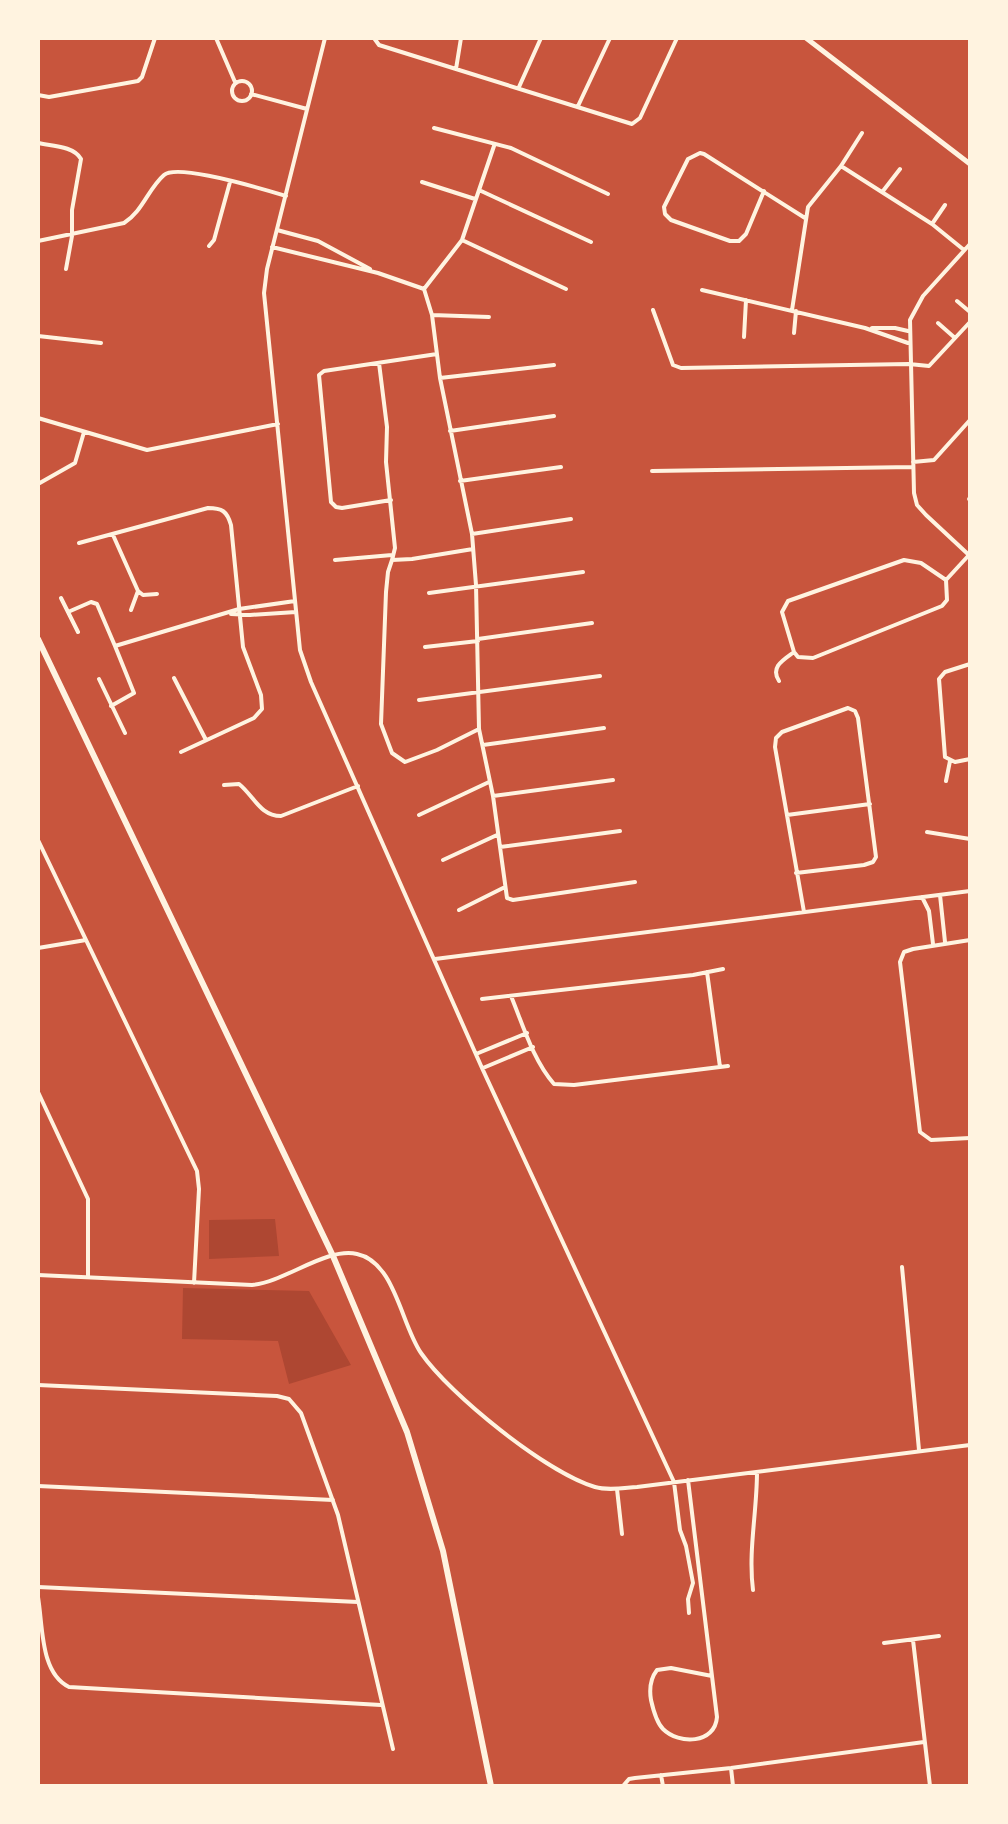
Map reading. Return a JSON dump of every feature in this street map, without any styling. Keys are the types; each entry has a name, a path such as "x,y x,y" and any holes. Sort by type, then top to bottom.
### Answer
{"main road":[{"path":"38,639 333,1256 407,1432 420,1469 452,1592 491,1786"}],"street":[{"path":"38,95 49,97 138,81 155,38"},
{"path":"225,38 216,38 235,82"},
{"path":"325,38 272,247 264,293 300,650 311,682 482,1068 674,1482 680,1530 693,1583 688,1599 689,1613"},
{"path":"374,38 379,45 636,123 677,38"},
{"path":"456,69 461,38"},
{"path":"519,87 541,38"},
{"path":"578,106 610,38"},
{"path":"806,38 970,164"},
{"path":"235,82 247,82 251,87 251,94 244,101 235,98 231,89 235,82"},
{"path":"251,94 307,109"},
{"path":"434,128 521,152 608,194"},
{"path":"794,333 805,218 814,198 841,166 862,133"},
{"path":"38,143 72,150 80,155 82,161 72,210 72,236 66,269"},
{"path":"424,289 462,240 494,146"},
{"path":"764,191 746,234 739,241 730,241 671,220 665,214 664,207 688,159 695,153 704,154 764,191 805,218"},
{"path":"841,166 932,224 964,250"},
{"path":"883,191 900,169"},
{"path":"38,241 109,228 131,219 168,172 179,170 286,196"},
{"path":"209,246 214,240 230,182"},
{"path":"422,182 475,199"},
{"path":"479,190 591,242"},
{"path":"932,224 945,205"},
{"path":"277,230 318,241 378,273"},
{"path":"462,240 566,289"},
{"path":"946,580 921,563 904,560 788,601 782,612 794,652 798,657 813,658 936,609 947,600 946,580 970,555 917,505 908,331 917,304 970,244"},
{"path":"272,247 378,273 424,289"},
{"path":"424,289 432,315 440,378 472,534 479,729 493,796 507,898 513,900 635,882"},
{"path":"702,290 865,328 908,343"},
{"path":"744,337 746,300"},
{"path":"957,301 970,312"},
{"path":"653,310 673,365 681,368 930,366 970,322"},
{"path":"432,315 489,317"},
{"path":"938,323 955,338"},
{"path":"865,328 908,331"},
{"path":"38,336 101,343"},
{"path":"391,500 342,508 331,502 319,375 324,371 437,354"},
{"path":"379,363 387,427 386,462 393,558 386,592 381,724 392,753 400,761 411,762 479,729"},
{"path":"440,378 554,365"},
{"path":"450,431 554,416"},
{"path":"38,418 147,450 278,424"},
{"path":"652,471 913,465 934,460 970,420"},
{"path":"38,484 75,463 84,432"},
{"path":"460,481 561,467"},
{"path":"79,543 208,508 226,512 231,525 246,659 261,695 262,709 254,718 181,752"},
{"path":"472,534 571,519"},
{"path":"113,535 138,591 143,595 157,594"},
{"path":"335,560 412,559 473,549"},
{"path":"429,593 583,572"},
{"path":"131,610 138,591"},
{"path":"61,598 78,632"},
{"path":"115,646 230,613 295,601"},
{"path":"68,612 96,602 134,693 111,706"},
{"path":"239,612 296,612"},
{"path":"425,647 592,623"},
{"path":"779,681 775,674 777,666 794,652"},
{"path":"970,664 945,672 938,683 945,757 950,761 970,759"},
{"path":"419,700 600,676"},
{"path":"174,678 206,740"},
{"path":"99,679 125,733"},
{"path":"796,873 873,862 877,853 858,718 855,711 848,708 782,732 776,738 775,747 796,873 804,912"},
{"path":"483,745 604,728"},
{"path":"946,781 950,761"},
{"path":"493,796 613,780"},
{"path":"419,815 490,782"},
{"path":"224,785 239,784 265,813 273,816 281,816 358,786"},
{"path":"787,815 870,804"},
{"path":"500,847 620,831"},
{"path":"927,832 970,839"},
{"path":"443,860 497,835"},
{"path":"38,840 199,1174 194,1283"},
{"path":"459,910 505,887"},
{"path":"435,959 970,891"},
{"path":"940,895 945,942"},
{"path":"922,897 929,911 933,944"},
{"path":"38,948 86,940"},
{"path":"970,940 933,944 904,952 900,962 919,1127 931,1140 970,1138"},
{"path":"482,999 723,969"},
{"path":"707,972 720,1067"},
{"path":"511,996 546,1074 554,1084 563,1086 728,1066"},
{"path":"476,1054 527,1033"},
{"path":"482,1068 533,1047"},
{"path":"38,1092 88,1199 88,1277"},
{"path":"38,1275 234,1285 267,1283 333,1256 356,1254 380,1268 387,1276 409,1331 436,1372 493,1424 583,1482 596,1487 617,1489 970,1445"},
{"path":"902,1267 919,1450"},
{"path":"38,1385 289,1399 301,1413 333,1500 393,1749"},
{"path":"753,1590 751,1561 757,1472"},
{"path":"688,1480 712,1676 717,1717 716,1726 710,1734 690,1739 672,1736 660,1727 652,1709 650,1693 650,1682 657,1670 671,1668 712,1676"},
{"path":"38,1486 333,1500"},
{"path":"617,1489 622,1534"},
{"path":"38,1587 358,1602"},
{"path":"38,1597 49,1665 58,1680 67,1687 381,1705"},
{"path":"884,1643 939,1636"},
{"path":"913,1640 930,1786"},
{"path":"623,1786 629,1779 924,1742"},
{"path":"731,1768 733,1786"},
{"path":"661,1775 663,1786"}],"shaded area":[{"path":"275,1219 279,1256 209,1259 209,1220"},
{"path":"183,1288 309,1291 351,1365 289,1384 278,1341 182,1339"}]}
